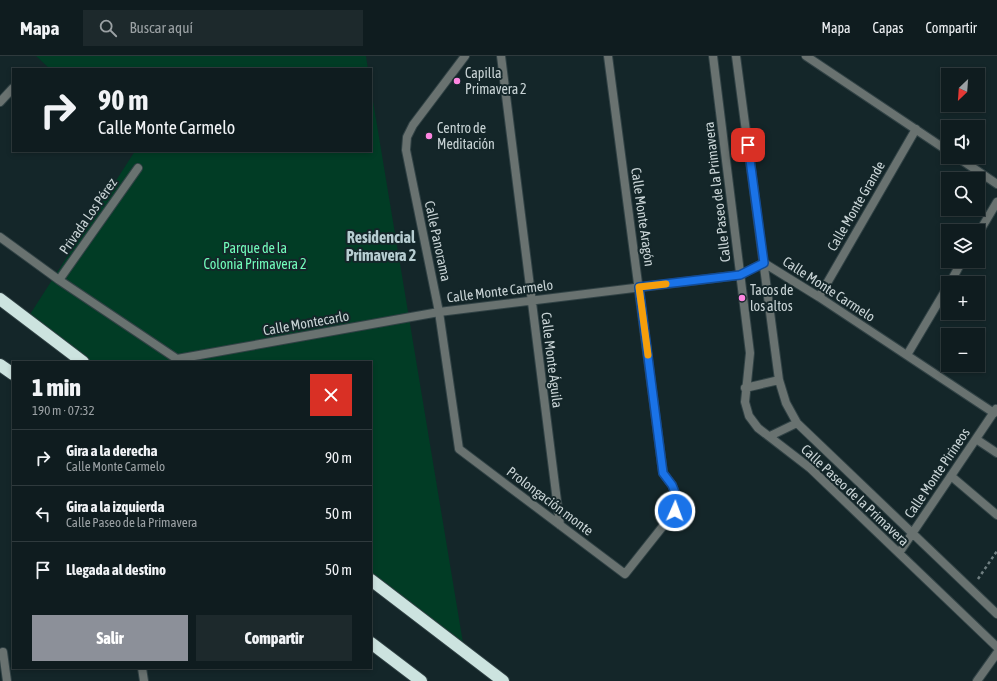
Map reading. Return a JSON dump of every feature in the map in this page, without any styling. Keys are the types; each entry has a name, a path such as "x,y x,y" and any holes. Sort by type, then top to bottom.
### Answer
{"highway":[{"path":"0,299 82,361"},
{"path":"0,365 12,373"},
{"path":"372,581 504,681"},
{"path":"372,644 421,681"}],"street":[{"name":"Calle Panorama","path":"459,449 440,312 406,150 408,137 413,125 465,56"},
{"name":"Calle Monte Águila","path":"501,56 560,525"},
{"name":"Calle Monte Aragón","path":"608,56 663,473 672,485 678,500 675,511 625,574"},
{"name":"Calle Paseo de la Primavera","path":"713,56 750,353 745,388 745,402 749,416 758,428 810,468 997,647"},
{"name":"Calle Paseo de la Primavera","path":"736,56 779,380 786,403 798,423 997,614"},
{"path":"806,56 941,146"},
{"path":"0,102 12,89"},
{"name":"Calle Monte Grande","path":"818,297 916,129"},
{"path":"967,164 997,184"},
{"name":"Privada Los Pérez","path":"59,280 138,168"},
{"path":"984,224 997,202"},
{"path":"0,237 59,280"},
{"name":"Calle Monte Carmelo","path":"440,312 740,275 764,263 996,410"},
{"name":"Calle Montecarlo","path":"59,280 177,359 440,312"},
{"path":"907,355 941,298"},
{"path":"745,388 779,380"},
{"name":"Calle Monte Pirineos","path":"899,553 996,410"},
{"path":"770,436 798,423"},
{"path":"976,439 997,453"},
{"name":"Prolongación monte","path":"459,449 625,574"},
{"path":"951,476 997,515"},
{"path":"3,652 7,681"},
{"path":"978,681 997,653"},
{"path":"142,669 144,681"}],"path":[{"path":"970,589 997,551"}],"green space":[{"path":"36,56 366,56 368,68 49,68"},
{"name":"Parque de la Colonia Primavera 2","path":"372,95 463,643 372,575 372,361 84,361 27,319 134,152 372,152"}],"slow traffic":[{"path":"648,355 639,287 666,284"}],"place":[{"name":"Capilla Primavera 2","path":"457,81"},
{"name":"Centro de Meditación","path":"429,136"},
{"name":"Tacos de los altos","path":"742,298"}],"district":[{"name":"Residencial Primavera 2","path":"381,246"}],"route":[{"path":"675,511 678,500 672,485 663,473 639,287 740,275 764,263 748,145"}]}
